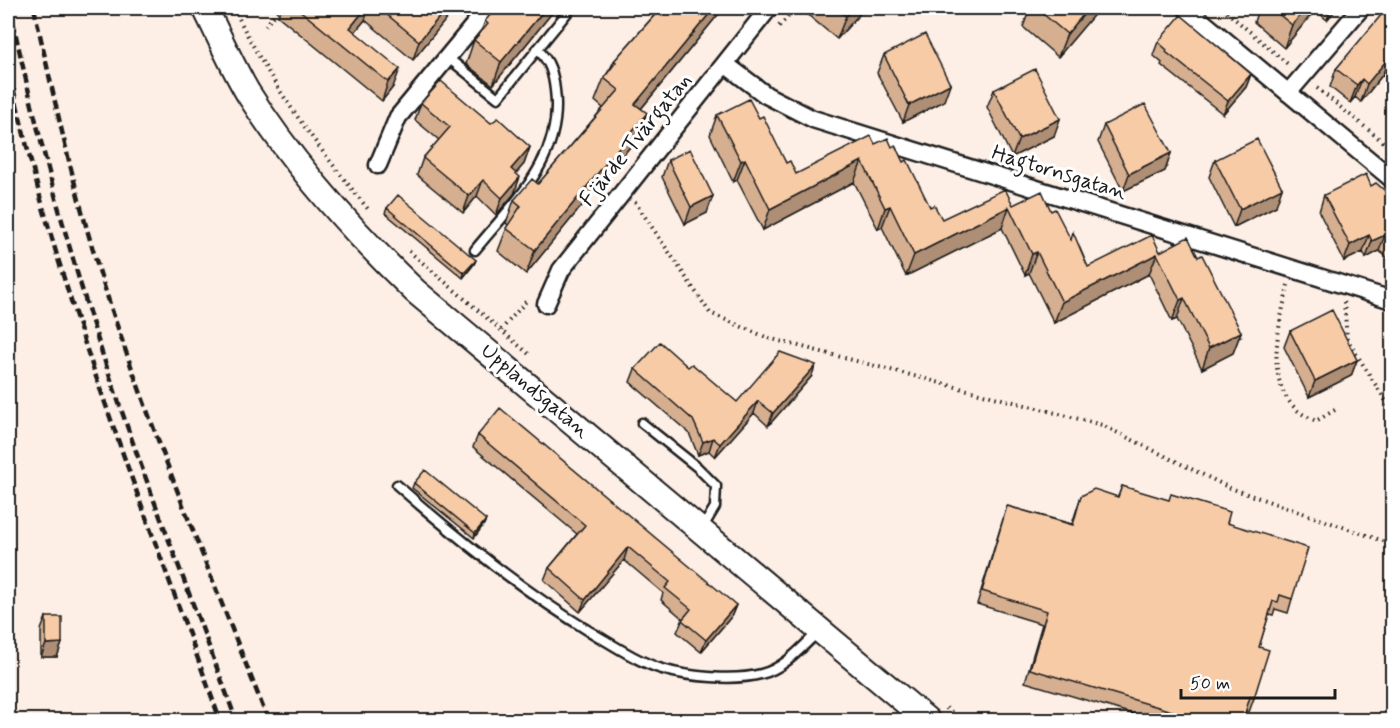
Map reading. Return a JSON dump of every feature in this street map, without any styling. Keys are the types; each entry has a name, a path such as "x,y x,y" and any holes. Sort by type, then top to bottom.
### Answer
{"main road":[{"name":"Upplandsgatan","path":"204,8 248,92 308,178 365,244 415,291 927,720"}],"street":[{"path":"378,165 398,117 488,8"},
{"name":"Fjärde Tvärgatan","path":"546,304 561,270 769,8"},
{"path":"1186,8 1392,180"},
{"path":"1288,93 1361,8"},
{"name":"Hagtornsgatan","path":"725,64 766,95 813,119 1392,300"}],"lane":[{"path":"447,57 498,98 571,8"},
{"path":"475,250 539,171 554,134 556,101 553,74 548,58 537,49"},
{"path":"642,423 697,467 716,486 715,507 701,530"},
{"path":"396,485 487,561 534,595 620,649 661,669 700,676 762,674 786,663 820,631"}],"path":[{"path":"234,8 253,50 288,105 375,218"},
{"path":"265,26 280,8"},
{"path":"626,188 710,313 768,338 1102,425 1230,488 1392,544"},
{"path":"403,246 536,361"},
{"path":"1291,270 1275,358 1284,390 1296,410 1316,421 1335,410"},
{"path":"1342,286 1347,339 1392,411"},
{"path":"501,330 528,299 546,304"},
{"path":"1237,329 1242,339"}],"building":[{"path":"297,8 366,8 350,28 400,69 388,82"},
{"path":"379,8 447,8 419,41"},
{"path":"496,8 546,8 501,62 474,40 488,24 485,21"},
{"path":"661,8 714,8 635,104 647,113 535,250 506,228 521,206 514,200 532,179 538,184 619,90 604,78 616,62 614,61"},
{"path":"835,8 853,8 846,16"},
{"path":"1036,8 1089,8 1067,34"},
{"path":"1271,8 1307,8 1292,25"},
{"path":"1387,8 1392,8 1392,58 1390,56 1367,84 1362,79 1357,85 1336,69"},
{"path":"1181,15 1251,74 1228,101 1166,52 1167,50 1158,42"},
{"path":"925,34 950,84 909,105 884,55"},
{"path":"1035,69 1060,119 1019,139 994,90"},
{"path":"441,81 491,123 498,118 530,147 511,169 520,177 502,198 483,180 469,196 423,158 450,127 421,103"},
{"path":"749,99 759,118 763,116 786,163 790,161 796,174 871,136 875,144 888,138 892,147 895,145 903,162 907,160 930,207 934,205 942,219 1005,189 1013,205 1042,191 1051,211 1055,209 1071,240 1073,232 1088,267 1152,235 1160,252 1188,237 1198,257 1202,255 1241,332 1209,348 1184,298 1180,300 1157,254 1062,302 1037,252 1032,254 1009,207 914,255 890,206 885,208 862,161 770,209 745,159 741,161 717,115"},
{"path":"1145,104 1171,153 1129,174 1104,125"},
{"path":"1257,139 1282,188 1240,209 1215,160"},
{"path":"690,149 713,196 691,207 668,160"},
{"path":"1366,174 1371,186 1376,183 1392,197 1392,240 1385,235 1372,241 1369,235 1350,245 1324,195"},
{"path":"398,195 476,260 464,273 387,208"},
{"path":"1332,310 1357,360 1315,381 1290,331"},
{"path":"660,342 688,367 692,364 737,402 780,352 816,365 773,413 758,401 720,444 713,438 703,442 693,420 635,369"},
{"path":"500,408 736,605 706,640 682,620 691,609 665,588 670,582 628,547 585,600 549,568 585,525 478,435"},
{"path":"425,470 486,520 475,533 414,483"},
{"path":"1122,486 1169,500 1171,494 1230,512 1227,523 1308,548 1292,599 1280,595 1278,602 1273,601 1259,647 1269,650 1254,698 1250,697 1243,720 1202,720 1030,669 1047,611 982,591 1007,506 1073,525 1081,496 1094,489 1118,497"},
{"path":"46,617 62,617 62,643 46,644"}],"railway":[{"path":"10,8 54,192 103,355 139,460 236,720"},
{"path":"34,8 75,184 94,254 123,344 162,452 268,720"},
{"path":"8,63 27,147 75,313 131,477 220,720"}]}
